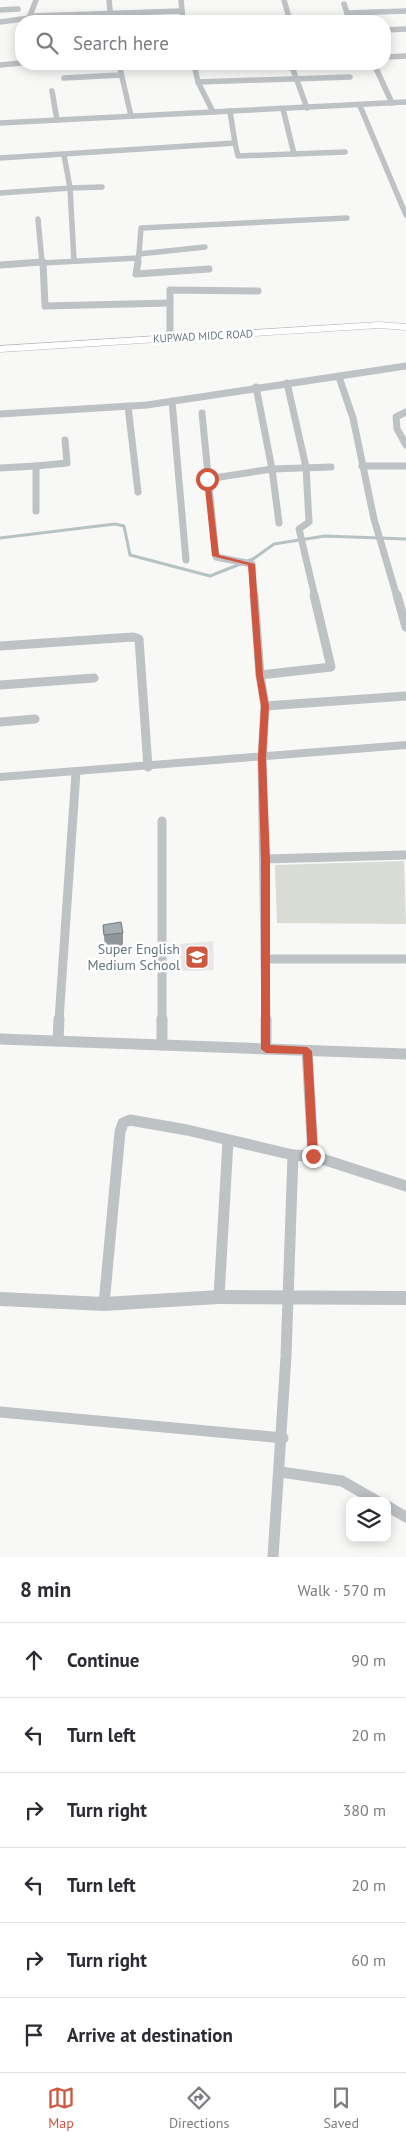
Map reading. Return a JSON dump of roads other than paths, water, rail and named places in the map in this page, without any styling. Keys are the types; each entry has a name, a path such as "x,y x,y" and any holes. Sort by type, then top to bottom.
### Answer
{"main road":[{"name":"KUPWAD MIDC ROAD","path":"0,349 379,325 406,327"}],"street":[{"path":"32,15 36,0"},
{"path":"109,0 110,14"},
{"path":"181,0 182,15"},
{"path":"284,0 288,15"},
{"path":"344,4 348,14 406,11"},
{"path":"0,10 18,9"},
{"path":"71,15 182,11"},
{"path":"0,22 15,20"},
{"path":"391,30 406,29"},
{"path":"391,57 406,56"},
{"path":"0,65 15,64"},
{"path":"120,70 131,116"},
{"path":"195,70 198,82 213,112"},
{"path":"293,70 307,108"},
{"path":"377,70 392,103"},
{"path":"64,78 121,75"},
{"path":"198,82 350,78"},
{"path":"52,91 57,120"},
{"path":"0,123 360,106 406,102"},
{"path":"360,106 406,215"},
{"path":"283,109 294,154"},
{"path":"230,111 238,156 345,152"},
{"path":"0,158 235,143"},
{"path":"64,155 70,188 74,261"},
{"path":"0,193 102,187"},
{"path":"209,269 136,274 141,228 346,218"},
{"path":"38,219 45,306 170,302"},
{"path":"0,265 138,256 205,247"},
{"path":"170,338 170,290 258,291"},
{"path":"0,414 128,406 172,401 256,386 339,377 406,366"},
{"path":"339,377 353,418 374,519 406,627"},
{"path":"260,675 331,667 299,529 309,522 306,467 287,383"},
{"path":"256,386 272,469 279,523"},
{"path":"172,401 186,560"},
{"path":"128,406 138,492"},
{"path":"406,412 396,417 397,429 406,445"},
{"path":"202,413 216,556 252,564 260,675 265,706 262,758 265,859 266,1049"},
{"path":"0,468 67,463 65,440"},
{"path":"36,466 36,511"},
{"path":"362,466 406,466"},
{"path":"207,479 272,469 331,467"},
{"path":"0,646 133,636 139,639 148,767"},
{"path":"0,685 94,678"},
{"path":"265,706 406,696"},
{"path":"0,722 36,719"},
{"path":"0,777 148,767 406,745"},
{"path":"58,1041 76,772"},
{"path":"162,821 162,1045"},
{"path":"265,859 406,855"},
{"path":"265,959 406,959"},
{"path":"0,1039 406,1054"},
{"path":"307,1051 313,1156"},
{"path":"104,1304 120,1132 123,1123 130,1120 187,1130 293,1155 313,1156 406,1186"},
{"path":"219,1297 228,1141"},
{"path":"273,1557 283,1438 290,1297 293,1155"},
{"path":"0,1299 104,1304 219,1297 406,1298"},
{"path":"0,1412 283,1438"},
{"path":"281,1472 342,1482 370,1497"},
{"path":"391,1508 406,1517"}],"waterway":[{"path":"0,538 115,524 124,526 130,555 210,576 253,559 274,544 325,536 406,539"}],"place":[{"name":"Super English Medium School","path":"197,957"}]}
